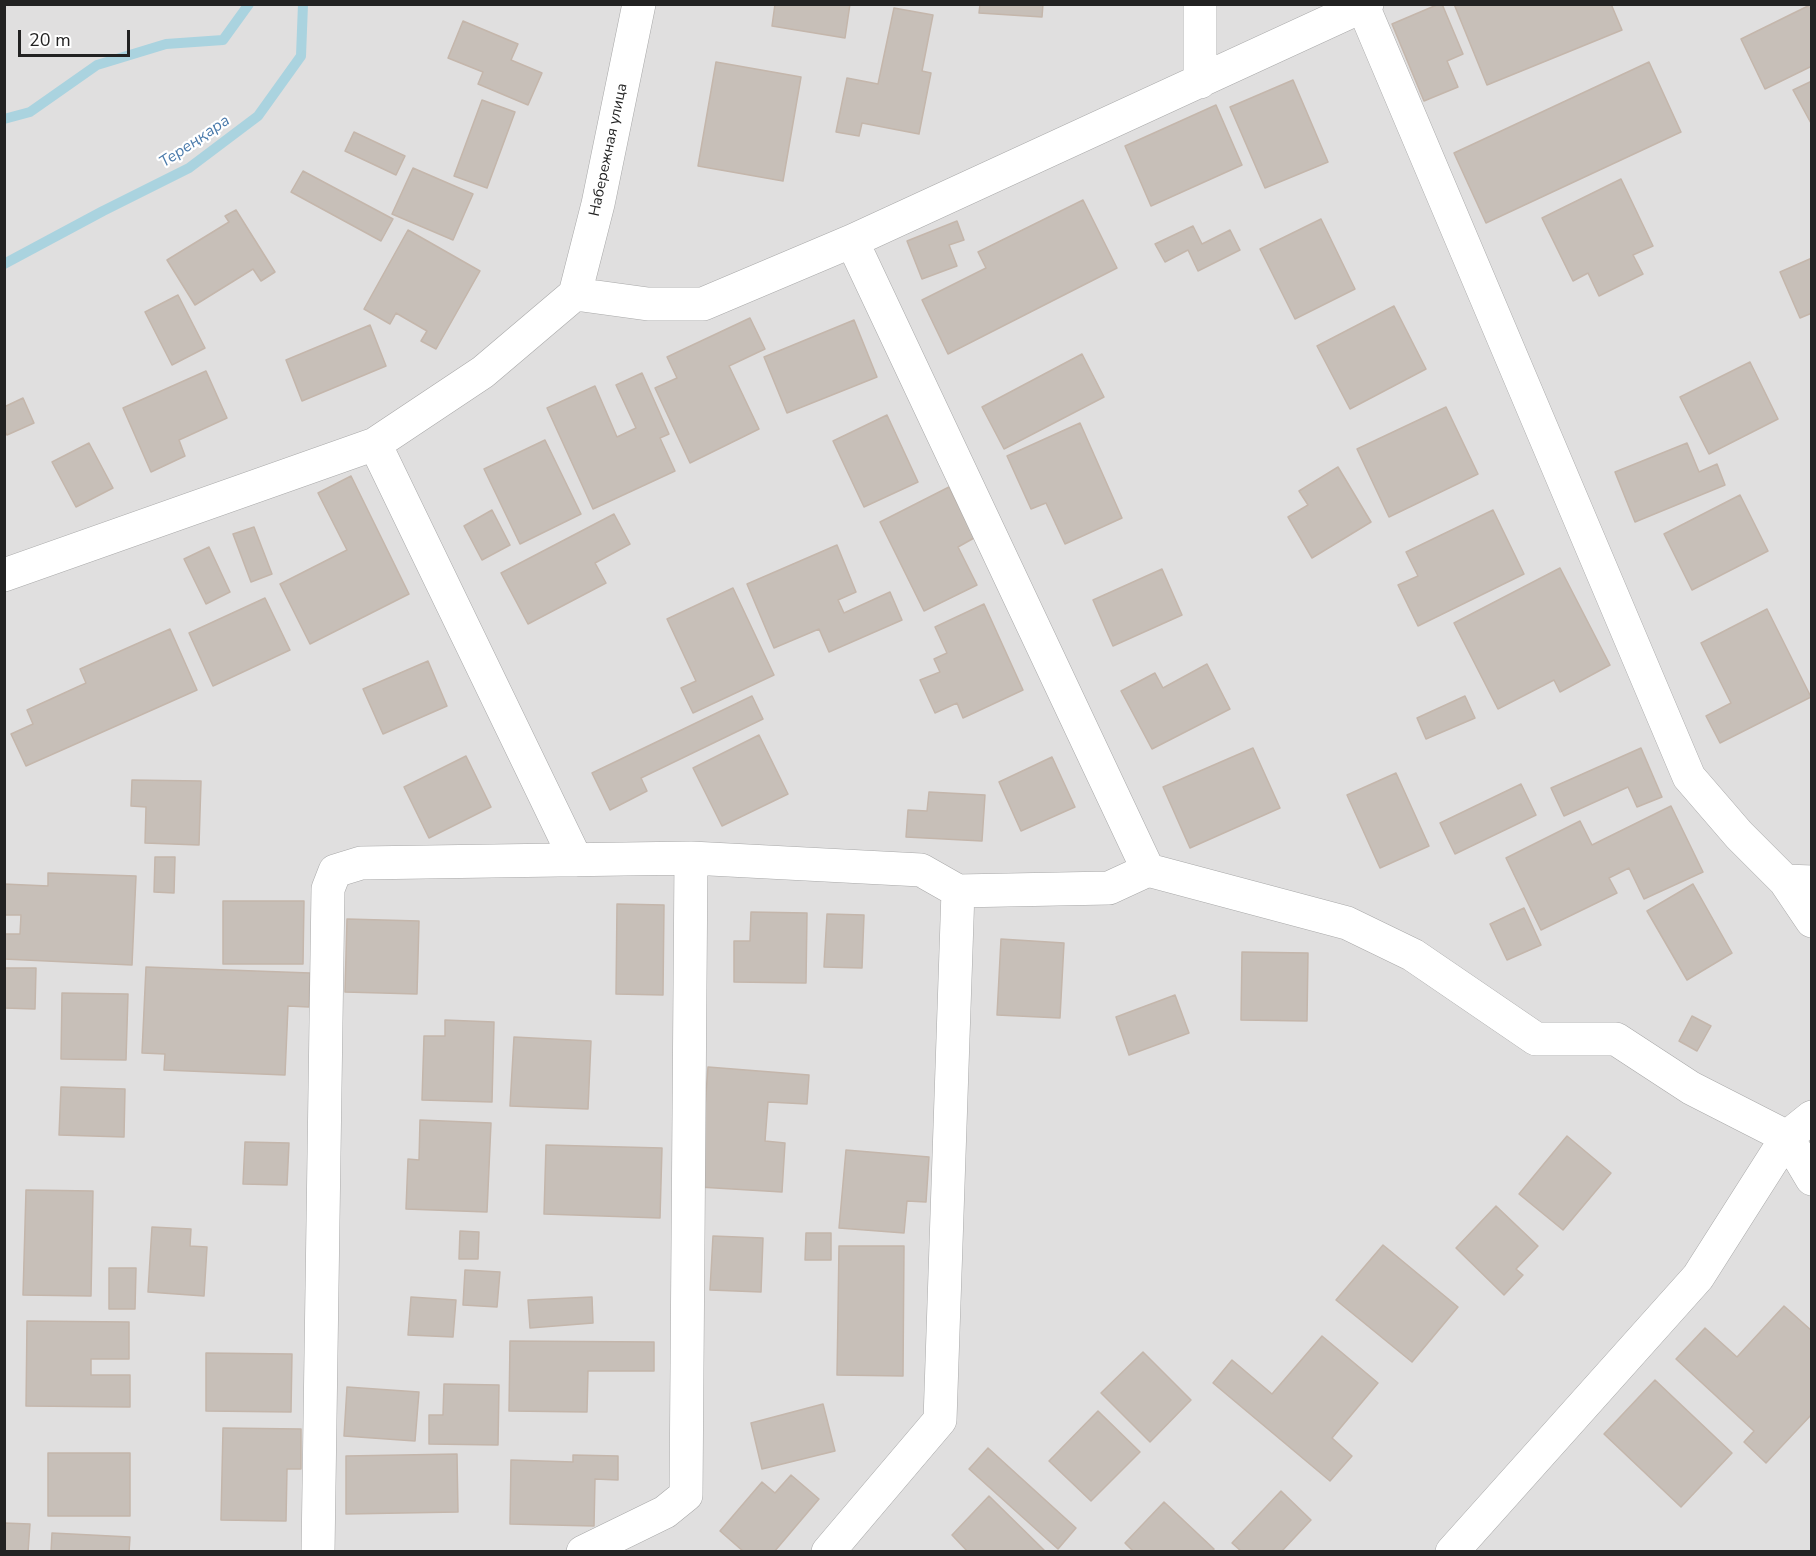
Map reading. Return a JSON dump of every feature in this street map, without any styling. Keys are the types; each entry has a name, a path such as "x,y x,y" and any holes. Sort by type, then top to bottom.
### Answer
{"street":[{"name":"Набережная улица","path":"575,294 598,204 639,4"},
{"path":"1200,4 1200,82"},
{"path":"4,575 375,444 483,372 575,294 648,304 703,304 852,242 1365,5 1689,777 1739,835 1798,882 1812,921"},
{"path":"852,242 1148,870"},
{"path":"375,444 576,860"},
{"path":"583,1551 665,1512 686,1495 691,858"},
{"path":"318,1551 328,889 335,871 361,863 691,858 921,870 958,891 1109,888 1148,870 1347,923 1413,955 1536,1040 1616,1039 1691,1088 1787,1137 1812,1179"},
{"path":"828,1551 940,1420 958,891"},
{"path":"1452,1551 1698,1277 1787,1137 1812,1117"}],"shaded area":[{"path":"5,5 1811,5 1811,1551 5,1551"}],"building":[{"path":"775,4 850,4 845,38 772,26"},
{"path":"980,4 1043,4 1042,17 979,13"},
{"path":"1442,4 1463,54 1447,61 1458,87 1424,101 1392,24"},
{"path":"1454,4 1611,4 1622,30 1487,85"},
{"path":"1812,4 1812,66 1765,89 1741,39"},
{"path":"894,8 933,15 922,71 931,73 919,134 862,123 859,136 836,132 847,78 878,84"},
{"path":"463,21 518,44 511,60 542,73 528,105 478,84 483,72 448,58"},
{"path":"716,62 801,77 783,181 698,166"},
{"path":"1649,62 1681,132 1486,223 1454,153"},
{"path":"1293,80 1328,162 1265,188 1230,107"},
{"path":"1812,81 1812,125 1793,90"},
{"path":"482,100 515,112 487,188 454,176"},
{"path":"1216,105 1242,165 1151,206 1125,146"},
{"path":"354,132 405,156 396,175 345,151"},
{"path":"413,168 473,194 453,240 392,214"},
{"path":"303,171 393,219 381,241 291,192"},
{"path":"1621,179 1653,246 1633,255 1643,274 1599,296 1588,273 1573,281 1542,218"},
{"path":"1083,200 1117,268 948,354 922,300 986,268 978,252"},
{"path":"236,210 275,272 261,281 253,269 195,305 167,260 229,222 225,216"},
{"path":"1321,219 1355,289 1295,319 1260,249"},
{"path":"957,221 964,240 949,245 957,266 922,279 907,241"},
{"path":"1193,226 1202,244 1230,230 1240,250 1198,271 1188,250 1165,262 1155,244"},
{"path":"408,230 480,271 436,349 421,341 427,331 396,313 390,324 364,309"},
{"path":"1812,258 1812,313 1800,318 1780,272"},
{"path":"178,295 205,348 172,365 145,312"},
{"path":"1394,306 1426,369 1350,409 1317,346"},
{"path":"750,318 765,349 729,366 759,429 690,463 655,388 677,378 667,357"},
{"path":"854,320 877,377 787,413 764,357"},
{"path":"370,325 386,366 302,401 286,360"},
{"path":"1082,354 1104,397 1004,449 982,407"},
{"path":"1750,362 1778,419 1709,454 1680,397"},
{"path":"206,371 227,418 179,440 185,456 151,472 123,408"},
{"path":"642,373 669,434 660,438 675,471 593,509 547,408 595,386 617,437 636,428 616,385"},
{"path":"23,398 34,423 7,435 4,430 4,407"},
{"path":"1446,407 1478,474 1389,517 1357,449"},
{"path":"887,415 918,482 864,507 833,441"},
{"path":"1080,423 1122,518 1065,544 1046,503 1031,509 1007,456"},
{"path":"545,440 581,514 520,544 484,469"},
{"path":"89,443 113,488 76,507 52,462"},
{"path":"1687,443 1699,472 1717,464 1725,485 1635,522 1615,472"},
{"path":"1338,467 1371,522 1312,558 1288,517 1308,505 1299,491"},
{"path":"351,476 409,594 310,644 280,584 347,550 318,493"},
{"path":"949,487 974,538 958,547 977,585 924,611 880,522"},
{"path":"1740,495 1768,551 1692,590 1664,534"},
{"path":"492,510 510,545 482,560 464,526"},
{"path":"1493,510 1524,574 1418,626 1398,585 1418,576 1406,552"},
{"path":"614,514 630,544 595,563 606,583 528,624 501,573"},
{"path":"254,527 272,574 251,582 233,534"},
{"path":"837,545 856,592 838,600 844,613 890,592 902,620 829,652 819,629 774,648 747,584"},
{"path":"209,547 230,592 206,604 184,559"},
{"path":"1560,568 1610,665 1560,692 1554,680 1498,709 1454,623"},
{"path":"1162,569 1182,615 1113,646 1093,600"},
{"path":"733,588 774,675 693,713 681,688 696,681 667,619"},
{"path":"265,598 290,650 213,686 189,633"},
{"path":"984,604 1023,690 963,718 957,703 935,713 920,680 940,672 934,659 947,653 935,627"},
{"path":"1767,609 1811,697 1720,743 1706,716 1731,703 1701,643"},
{"path":"170,629 197,690 26,766 11,734 33,724 27,710 86,683 80,669"},
{"path":"428,661 447,706 383,734 363,689"},
{"path":"1207,664 1230,709 1152,749 1121,691 1155,673 1163,688"},
{"path":"752,696 763,719 641,778 647,791 610,810 592,773"},
{"path":"1465,696 1475,718 1426,739 1417,718"},
{"path":"759,735 788,794 722,826 693,768"},
{"path":"1253,748 1280,808 1190,848 1163,787"},
{"path":"1641,748 1662,797 1637,807 1628,787 1564,816 1551,788"},
{"path":"466,756 491,807 429,838 404,787"},
{"path":"1052,757 1075,807 1021,831 999,782"},
{"path":"1396,773 1429,846 1380,868 1347,795"},
{"path":"132,780 201,781 199,845 145,843 146,807 131,806"},
{"path":"1521,784 1536,815 1455,854 1440,823"},
{"path":"929,792 985,795 982,841 906,837 908,810 927,811"},
{"path":"1671,806 1703,872 1644,899 1629,868 1609,878 1617,893 1541,930 1506,858 1580,821 1592,845"},
{"path":"155,857 175,857 174,893 154,892"},
{"path":"48,873 136,876 132,965 4,959 4,934 20,934 21,915 4,915 4,884 48,886"},
{"path":"1693,884 1732,953 1687,980 1647,911"},
{"path":"223,901 304,901 303,964 223,964"},
{"path":"617,904 664,905 663,995 616,994"},
{"path":"1524,908 1541,945 1507,960 1490,924"},
{"path":"751,912 807,913 806,983 734,982 734,941 750,941"},
{"path":"827,914 864,915 862,968 824,967"},
{"path":"347,919 419,921 417,994 345,992"},
{"path":"1001,939 1064,943 1060,1018 997,1015"},
{"path":"1242,952 1308,953 1307,1021 1241,1020"},
{"path":"146,967 310,973 309,1007 288,1006 285,1075 164,1070 165,1054 142,1053"},
{"path":"4,968 36,968 35,1009 4,1008"},
{"path":"62,993 128,994 126,1060 61,1059"},
{"path":"1175,995 1189,1033 1129,1055 1116,1017"},
{"path":"1692,1016 1711,1026 1697,1051 1679,1041"},
{"path":"445,1020 494,1022 492,1102 422,1100 424,1036 445,1036"},
{"path":"514,1037 591,1041 588,1109 510,1106"},
{"path":"708,1067 809,1075 807,1104 768,1102 765,1141 785,1143 782,1192 699,1187"},
{"path":"61,1087 125,1089 124,1137 59,1135"},
{"path":"420,1120 491,1123 487,1212 406,1209 408,1159 419,1160"},
{"path":"1567,1136 1611,1173 1563,1230 1519,1194"},
{"path":"245,1142 289,1143 287,1185 243,1184"},
{"path":"546,1145 662,1148 660,1218 544,1214"},
{"path":"846,1150 929,1157 926,1202 907,1201 904,1233 839,1228"},
{"path":"26,1190 93,1191 91,1296 23,1295"},
{"path":"1496,1206 1538,1246 1516,1269 1523,1275 1504,1295 1456,1248"},
{"path":"152,1227 191,1229 190,1246 207,1247 204,1296 148,1292"},
{"path":"460,1231 479,1232 478,1259 459,1259"},
{"path":"806,1233 831,1233 831,1260 805,1260"},
{"path":"713,1236 763,1238 761,1292 710,1290"},
{"path":"1383,1245 1458,1307 1412,1362 1336,1300"},
{"path":"839,1246 904,1246 903,1376 837,1375"},
{"path":"109,1268 136,1268 135,1309 109,1309"},
{"path":"465,1270 500,1272 497,1307 463,1305"},
{"path":"411,1297 456,1300 453,1337 408,1335"},
{"path":"592,1297 593,1323 530,1328 528,1300"},
{"path":"1784,1306 1812,1331 1812,1414 1766,1463 1744,1442 1754,1431 1676,1359 1705,1328 1737,1357"},
{"path":"27,1321 129,1322 129,1359 91,1359 91,1375 130,1375 130,1407 26,1406"},
{"path":"1322,1336 1378,1383 1332,1438 1352,1456 1330,1481 1213,1383 1232,1360 1272,1394"},
{"path":"510,1341 654,1342 654,1371 588,1371 587,1412 509,1411"},
{"path":"1143,1352 1191,1400 1150,1442 1101,1393"},
{"path":"206,1353 292,1354 291,1412 206,1411"},
{"path":"1655,1380 1732,1453 1681,1507 1604,1434"},
{"path":"444,1384 499,1385 498,1445 429,1444 429,1415 443,1415"},
{"path":"347,1387 419,1392 415,1441 344,1436"},
{"path":"823,1404 835,1451 762,1469 751,1423"},
{"path":"1098,1411 1140,1452 1091,1501 1049,1461"},
{"path":"223,1428 301,1429 301,1469 287,1469 286,1521 221,1520"},
{"path":"988,1448 1076,1528 1058,1549 969,1469"},
{"path":"48,1453 130,1453 130,1516 48,1516"},
{"path":"457,1454 458,1512 346,1514 346,1456"},
{"path":"573,1455 618,1456 618,1480 595,1479 594,1526 510,1524 511,1460 573,1462"},
{"path":"791,1475 819,1499 774,1552 744,1552 720,1531 762,1482 775,1493"},
{"path":"1281,1491 1311,1520 1281,1552 1242,1552 1232,1543"},
{"path":"989,1496 1046,1552 968,1552 952,1535"},
{"path":"1164,1502 1214,1549 1212,1552 1134,1552 1125,1543"},
{"path":"4,1523 30,1524 28,1552 4,1552"},
{"path":"52,1533 130,1537 129,1552 51,1552"}],"waterway":[{"path":"4,119 30,112 97,65 166,44 223,40 249,4"},
{"name":"Тереңқара","path":"4,264 189,168 258,116 301,56 303,4"}]}
